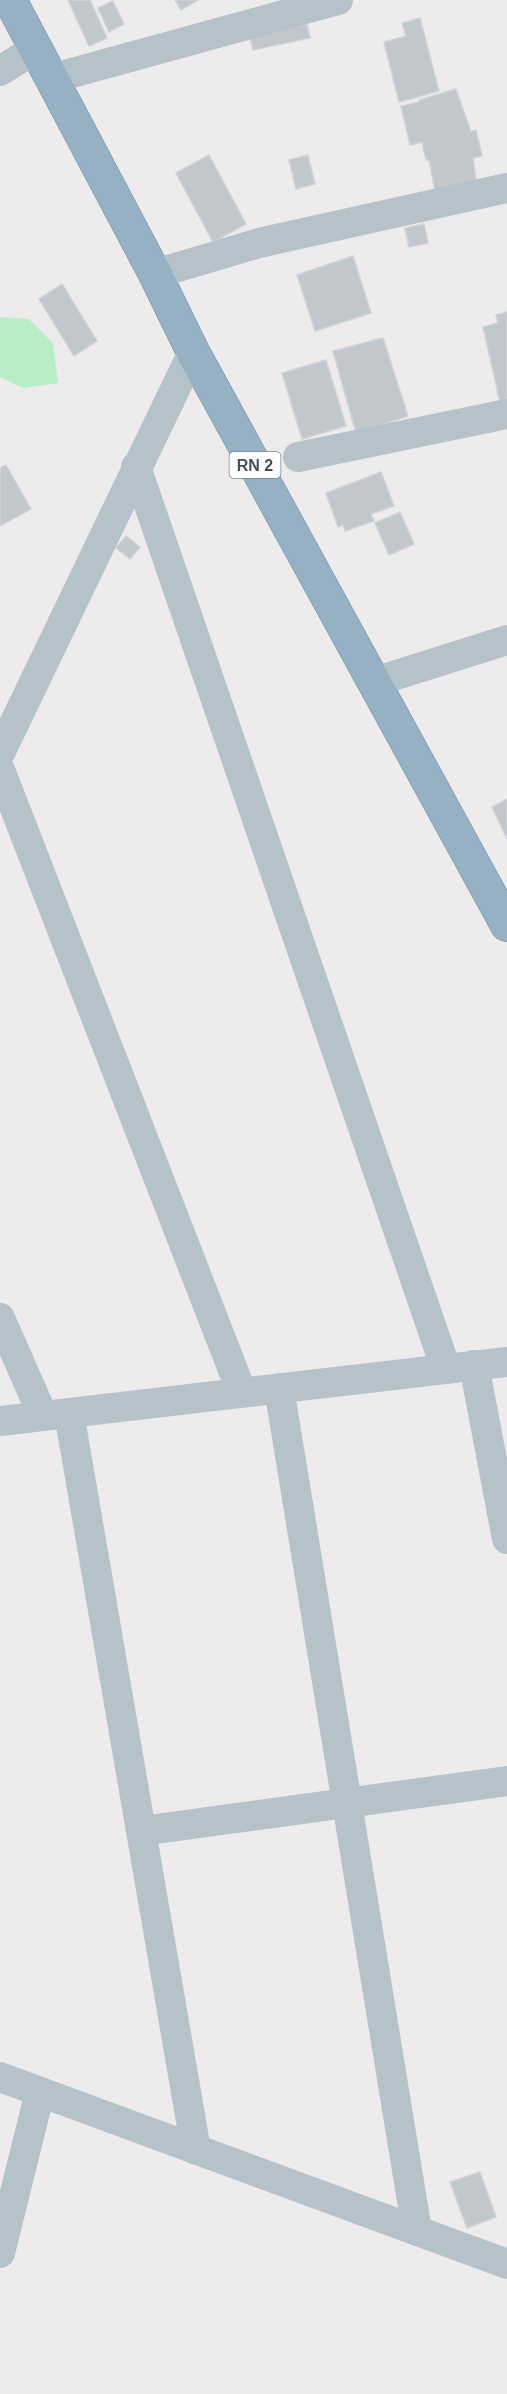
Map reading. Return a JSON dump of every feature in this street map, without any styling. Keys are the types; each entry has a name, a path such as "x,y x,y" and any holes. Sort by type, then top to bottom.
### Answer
{"highway":[{"name":"RN 2","path":"10,0 155,274 193,352 507,926"}],"street":[{"path":"50,79 338,0"},
{"path":"0,71 35,50"},
{"path":"155,274 260,243 507,188"},
{"path":"0,753 193,352"},
{"path":"298,458 507,414"},
{"path":"136,467 460,1367 507,1539"},
{"path":"374,682 507,640"},
{"path":"0,770 242,1393"},
{"path":"0,1318 56,1414 141,1831 196,2150"},
{"path":"0,1421 507,1362"},
{"path":"279,1388 417,2231"},
{"path":"141,1831 507,1781"},
{"path":"0,2077 507,2264"},
{"path":"0,2253 40,2092"}],"green space":[{"path":"0,317 29,319 53,343 58,383 23,388 0,377"}],"building":[{"path":"68,0 90,0 107,38 89,46"},
{"path":"175,0 198,0 181,10"},
{"path":"113,1 124,24 109,32 98,8"},
{"path":"420,18 439,91 399,102 384,42 406,36 402,23"},
{"path":"307,24 310,38 253,50 250,36"},
{"path":"456,89 471,132 476,130 482,156 473,158 476,180 435,190 429,160 426,160 422,142 410,145 401,106"},
{"path":"209,155 246,224 213,242 176,173"},
{"path":"308,155 315,184 296,189 289,160"},
{"path":"424,224 428,243 409,247 405,228"},
{"path":"353,256 371,313 315,331 297,275"},
{"path":"62,284 97,341 74,356 39,299"},
{"path":"507,312 507,401 500,402 483,327 498,323 496,315"},
{"path":"383,338 408,416 356,433 333,351"},
{"path":"326,360 346,426 302,439 282,373"},
{"path":"6,465 31,509 0,526 0,468"},
{"path":"381,472 394,506 371,514 374,521 345,531 343,525 338,527 326,493"},
{"path":"400,512 414,544 389,555 375,523"},
{"path":"126,536 140,547 130,559 116,548"},
{"path":"507,799 507,839 492,807"},
{"path":"480,2172 496,2217 467,2228 450,2182"}]}
